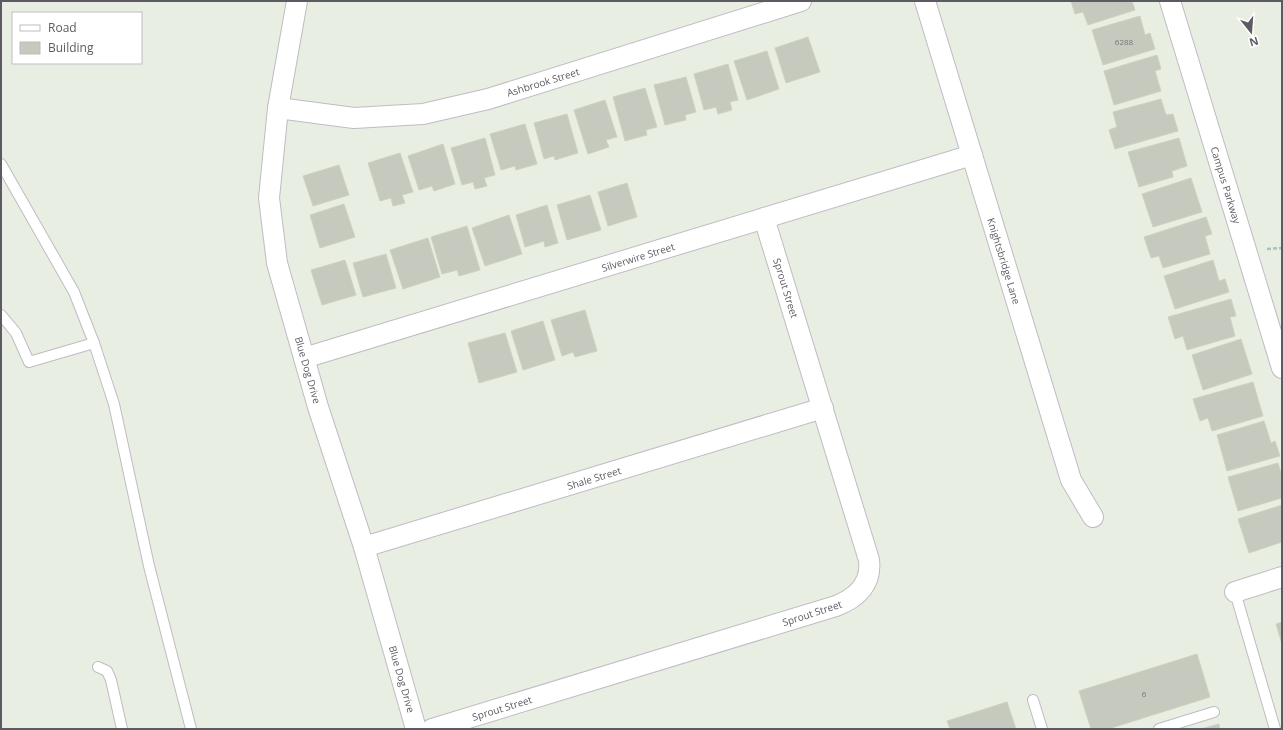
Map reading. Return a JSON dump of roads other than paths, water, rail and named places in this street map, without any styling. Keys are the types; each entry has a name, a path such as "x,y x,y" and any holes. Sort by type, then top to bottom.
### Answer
{"street":[{"name":"Blue Dog Drive","path":"297,1 278,108 269,198 277,263 304,358 364,547 416,729"},
{"name":"Ashbrook Street","path":"278,108 354,118 423,114 488,99 800,1"},
{"name":"Knightsbridge Lane","path":"925,1 1072,480 1093,518"},
{"name":"Campus Parkway","path":"1170,1 1282,368"},
{"name":"Silverwire Street","path":"304,358 972,155"},
{"name":"Sprout Street","path":"432,729 836,606 854,598 861,591 868,580 869,560 764,218"},
{"name":"Shale Street","path":"364,547 823,408"},
{"path":"1235,592 1282,577"}],"lane":[{"path":"1,164 74,292 94,343 114,404 149,566 191,729"},
{"path":"1,315 16,333 29,362 94,343"},
{"path":"1235,592 1275,729"},
{"path":"98,667 107,671 111,680 122,729"},
{"path":"1033,700 1042,729"},
{"path":"1159,729 1214,712"}]}
